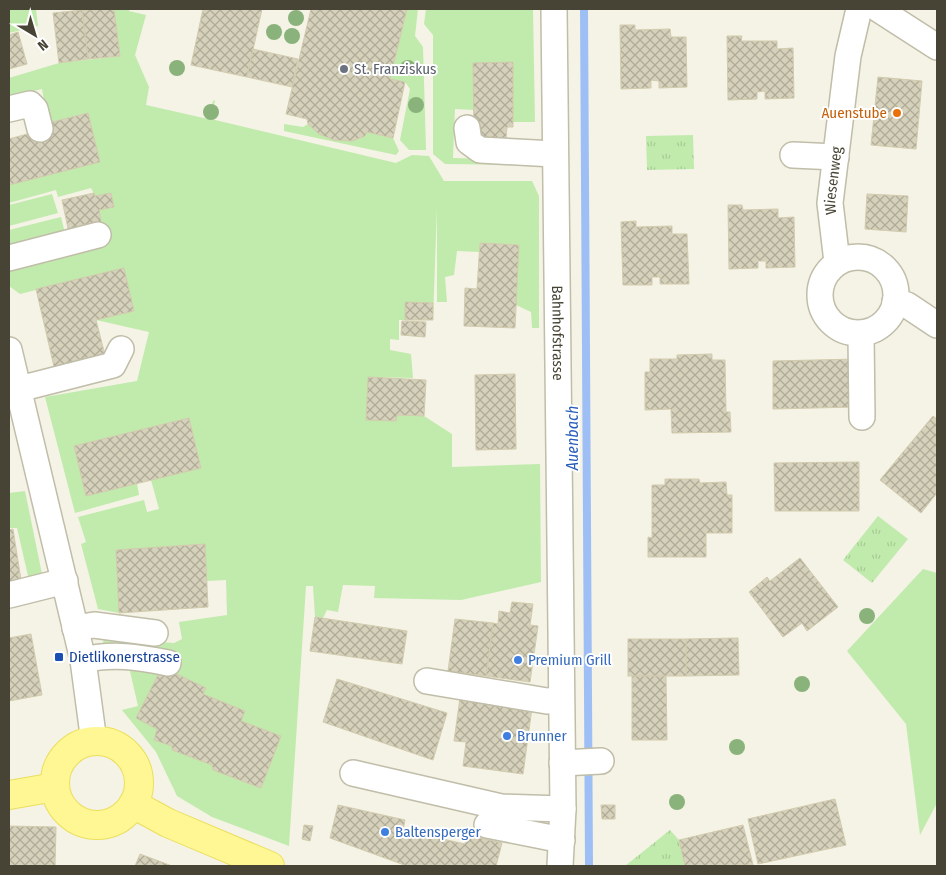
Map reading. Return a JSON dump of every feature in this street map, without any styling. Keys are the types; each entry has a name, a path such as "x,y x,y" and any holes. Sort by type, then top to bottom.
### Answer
{"main road":[{"path":"94,742 107,743 119,748 132,761 138,779 138,792 133,804 125,814 114,822 101,825 88,824 76,820 58,800 55,787 59,766 65,756 84,744 94,742"},
{"path":"9,795 55,787"},
{"path":"133,804 168,823 270,866"}],"street":[{"name":"Bahnhofstrasse","path":"554,9 554,154 562,700 568,762 560,866"},
{"name":"Wiesenweg","path":"837,262 830,203 848,56 859,9"},
{"path":"878,9 937,47"},
{"path":"9,109 30,104 35,109 40,129"},
{"path":"467,128 469,142 480,150 554,154"},
{"path":"793,155 836,157"},
{"path":"9,258 98,235"},
{"path":"852,257 865,257 878,261 888,269 894,280 897,294 895,302 894,311 886,322 870,332 861,334 847,332 835,326 823,310 820,297 821,283 827,272 837,262 852,257"},
{"path":"895,302 907,305 937,325"},
{"path":"861,334 862,417"},
{"path":"18,389 113,365 121,349"},
{"path":"9,350 83,660 94,742"},
{"path":"9,594 65,581"},
{"path":"75,628 94,625 155,633"},
{"path":"83,660 101,656 133,656 168,663"},
{"path":"427,681 547,701 562,700"},
{"path":"568,762 601,761"},
{"path":"353,773 501,807 563,825"},
{"path":"496,826 563,825"}],"green space":[{"path":"9,9 36,9 38,26 9,33"},
{"path":"114,9 129,9 129,11 146,15 135,55 149,87 146,105 208,119 213,101 215,100 211,119 396,163 412,155 429,156 444,181 532,181 539,196 539,328 532,328 531,312 516,305 519,245 480,243 479,252 457,251 454,275 445,277 447,302 437,302 437,208 433,320 399,320 399,340 390,339 390,350 411,354 413,378 368,377 366,420 396,421 397,415 424,416 452,434 452,467 540,464 541,582 461,600 374,598 375,586 343,585 338,612 327,610 323,618 315,617 313,586 306,586 289,846 212,817 177,796 156,752 122,710 138,706 129,667 140,649 103,643 104,638 174,643 182,639 179,622 227,615 226,580 207,581 204,544 116,550 119,613 98,609 81,544 86,542 78,517 144,500 147,512 159,509 151,480 201,467 189,418 74,446 86,496 137,483 139,495 75,513 45,397 137,381 149,332 96,320 134,311 124,268 20,294 9,286 9,261 105,239 99,210 114,206 111,193 95,196 91,188 58,197 56,190 9,203 9,185 100,161 87,113 48,123 42,89 9,97 9,78 59,63 120,56"},
{"path":"407,9 418,9 415,36 423,47 426,150 409,150 400,140 410,89 405,82 390,79"},
{"path":"426,9 533,9 535,122 513,122 512,63 474,63 474,110 455,109 453,158 536,160 536,165 445,164 433,154 433,35 424,24"},
{"path":"284,124 303,127 308,124 327,137 341,140 365,136 367,132 393,138 399,151 396,155 284,131"},
{"path":"693,135 694,169 647,170 646,136"},
{"path":"52,194 58,213 9,226 9,205"},
{"path":"61,217 66,237 9,251 9,230"},
{"path":"25,491 42,574 37,589 31,589 17,528 9,528 9,493"},
{"path":"878,516 908,539 872,583 843,560"},
{"path":"923,569 937,573 937,803 920,835 906,724 847,651"},
{"path":"670,830 679,840 685,866 625,866"}],"building":[{"path":"114,9 120,56 88,59 82,10"},
{"path":"203,9 262,9 247,77 191,65"},
{"name":"St. Franziskus","path":"311,9 407,9 390,79 405,82 393,138 367,132 365,136 352,141 334,140 319,134 308,124 307,119 286,114"},
{"path":"82,10 88,59 59,63 53,13"},
{"path":"620,25 635,25 635,30 670,29 671,37 686,37 687,87 659,88 659,81 651,80 651,88 621,89"},
{"path":"18,32 27,64 9,69 9,35"},
{"path":"727,36 742,36 741,41 777,41 777,49 793,48 794,98 765,99 765,91 757,92 757,99 728,100"},
{"path":"253,49 298,59 292,87 247,77"},
{"path":"513,62 513,127 507,127 506,138 474,139 473,63"},
{"name":"Auenstube","path":"878,77 922,81 916,149 871,145"},
{"path":"88,113 100,162 9,185 9,139 49,128 48,123"},
{"path":"94,193 95,196 111,193 114,207 99,210 102,226 69,233 62,200"},
{"path":"867,194 908,196 906,232 865,229"},
{"path":"728,205 742,205 743,210 778,209 778,218 794,217 795,267 766,268 766,261 758,261 758,268 729,269"},
{"path":"636,221 636,227 672,226 672,234 687,234 689,284 660,284 660,277 652,277 652,285 623,285 621,222"},
{"path":"480,243 519,245 515,328 464,326 465,288 477,289"},
{"path":"124,268 134,311 96,320 106,359 55,371 36,289"},
{"path":"405,302 433,303 433,320 405,320"},
{"path":"402,321 426,322 425,337 401,335"},
{"path":"712,354 712,360 725,360 726,412 730,412 731,432 672,433 671,409 645,410 645,372 650,372 650,359 677,359 677,355"},
{"path":"856,359 856,407 773,409 773,361"},
{"path":"515,374 516,449 476,450 475,375"},
{"path":"368,377 426,380 424,416 397,415 396,421 366,420"},
{"path":"933,416 937,419 937,493 921,513 880,480"},
{"path":"189,418 201,468 86,496 74,446"},
{"path":"859,462 859,511 775,511 774,463"},
{"path":"665,479 699,479 700,483 726,482 727,495 732,495 732,533 706,533 706,557 648,557 648,537 652,538 652,485 665,485"},
{"path":"13,529 21,580 9,582 9,530"},
{"path":"205,544 208,607 119,613 116,550"},
{"path":"800,558 838,607 807,631 802,623 783,637 749,592 767,577 770,581"},
{"path":"512,602 533,604 530,625 538,626 530,682 486,676 493,623 498,624 499,611 510,613"},
{"path":"315,617 407,631 402,664 310,651"},
{"path":"455,619 493,623 486,676 448,671"},
{"path":"31,634 42,695 9,701 9,638"},
{"path":"738,638 739,675 686,676 686,639"},
{"path":"628,639 686,639 686,676 628,676"},
{"path":"162,667 206,688 203,694 245,711 241,721 281,736 261,788 213,770 212,765 172,750 172,746 154,740 157,729 136,718"},
{"path":"632,676 666,676 667,740 632,740"},
{"path":"337,679 447,713 433,760 323,722"},
{"path":"460,698 532,708 523,774 463,766 466,742 454,741"},
{"path":"835,799 846,845 758,864 748,819"},
{"path":"338,805 405,820 403,830 465,844 467,835 502,843 496,866 407,866 330,838"},
{"path":"601,805 615,805 615,819 602,819"},
{"path":"304,825 313,826 310,841 302,839"},
{"path":"743,825 753,865 685,866 679,840"},
{"path":"9,826 56,827 55,866 9,866"},
{"path":"140,854 172,866 135,866"}],"waterway":[{"name":"Auenbach","path":"584,9 589,866"}],"place":[{"name":"St. Franziskus","path":"344,69"},
{"name":"Auenstube","path":"897,113"},
{"name":"Dietlikonerstrasse","path":"59,657"},
{"name":"Premium Grill","path":"518,660"},
{"name":"Brunner","path":"507,736"},
{"name":"Baltensperger","path":"385,832"}]}
